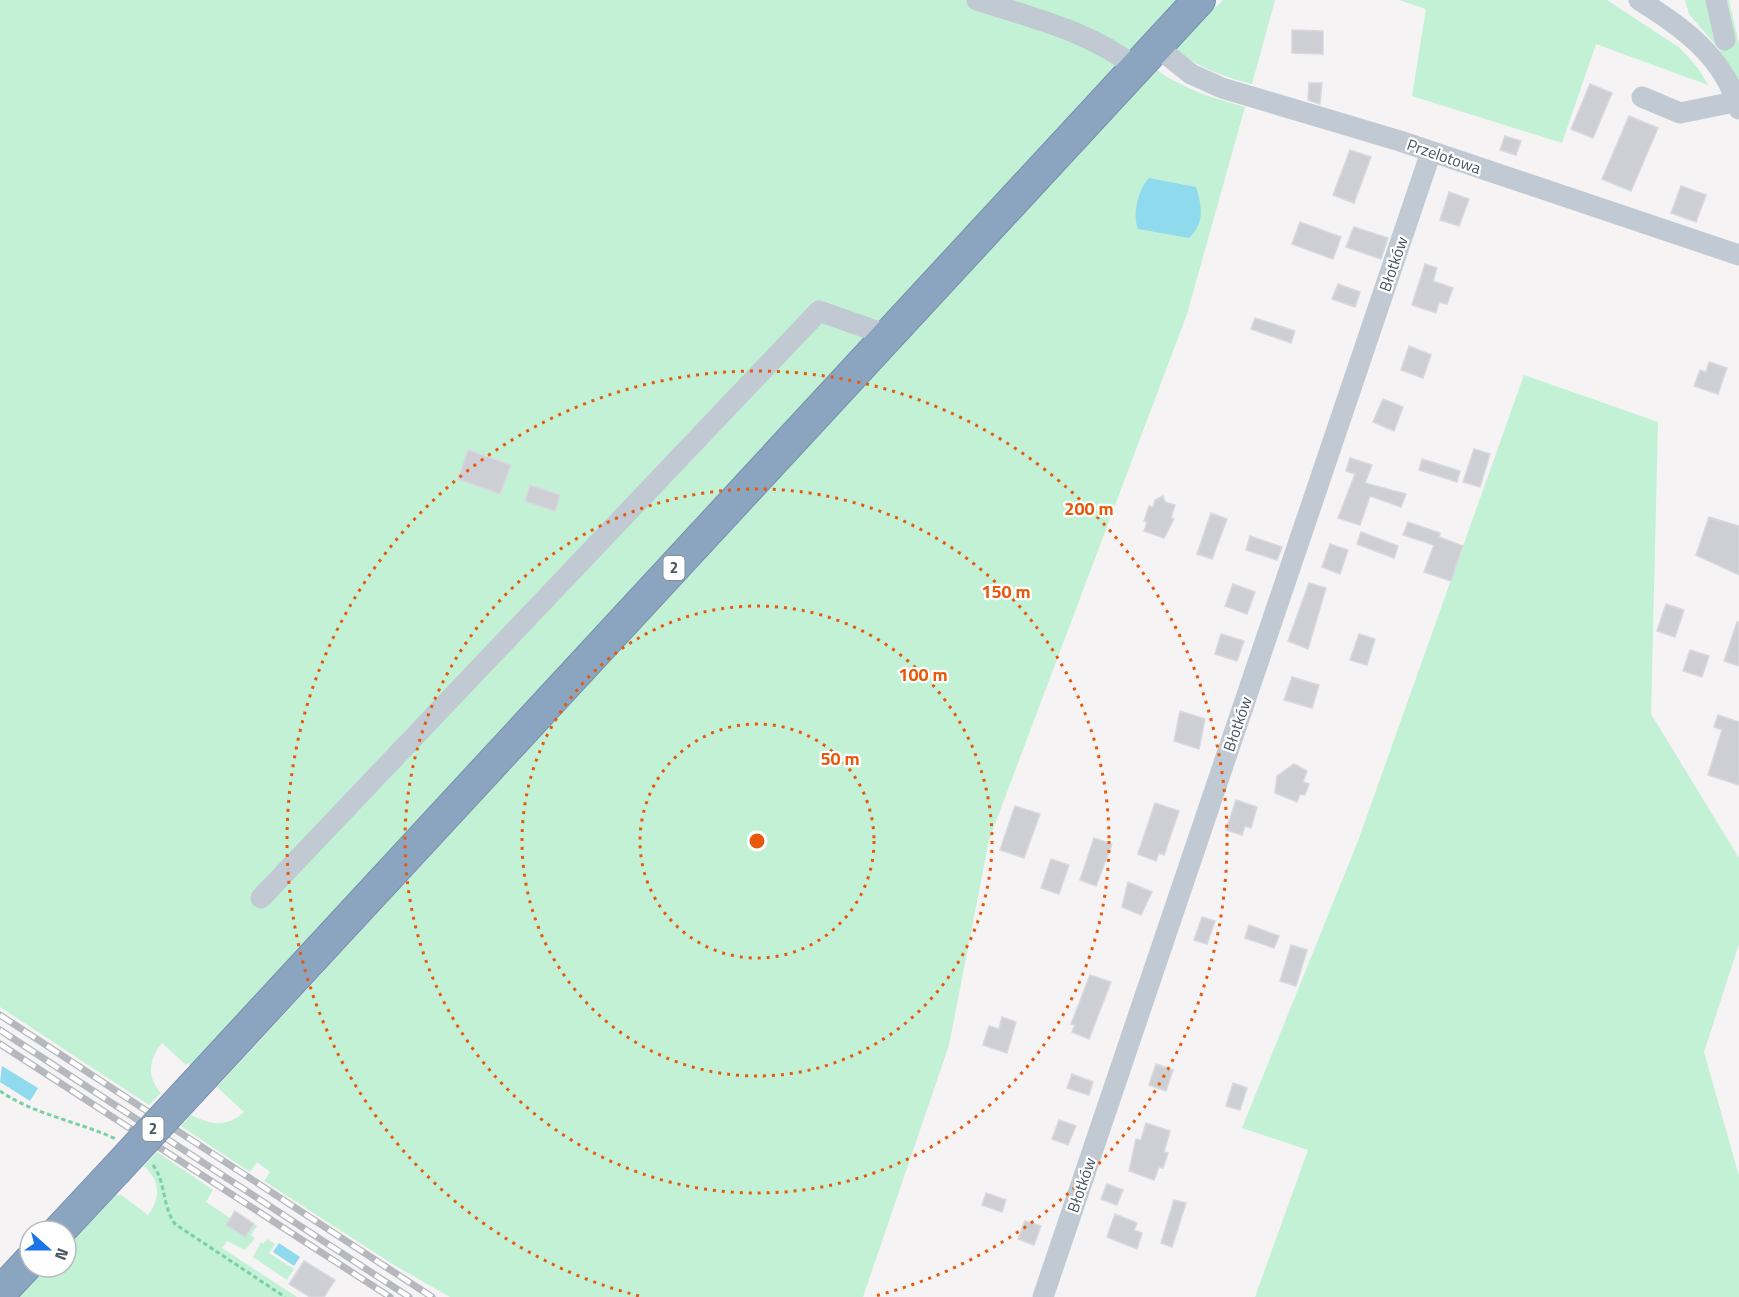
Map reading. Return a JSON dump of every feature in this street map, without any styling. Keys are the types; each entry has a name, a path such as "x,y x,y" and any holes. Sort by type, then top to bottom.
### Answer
{"highway":[{"name":"2","path":"70,1219 1199,0"},
{"path":"0,1293 18,1274"}],"street":[{"name":"Przelotowa","path":"977,0 1080,35 1107,48 1146,57 1221,88 1431,152 1739,255"},
{"path":"1639,0 1665,7 1717,63 1738,104 1680,113 1642,97"},
{"path":"1716,0 1725,40"},
{"name":"Błotków","path":"1043,1297 1431,152"},
{"path":"261,898 819,311 887,335"}],"path":[{"path":"0,1090 31,1109 70,1120 119,1140"},
{"path":"151,1162 159,1174 166,1208 176,1224 285,1297"}],"green space":[{"path":"0,0 1180,0 192,1066 188,1063 186,1065 162,1043 154,1055 151,1068 153,1081 161,1093 149,1105 0,1007"},
{"path":"1223,0 1275,0 1252,84 1211,70 1192,61 1174,48"},
{"path":"1399,0 1607,0 1680,48 1698,68 1708,85 1596,44 1562,143 1412,96 1426,9"},
{"path":"1685,0 1729,0 1739,44 1739,82 1718,48 1689,14"},
{"path":"1155,69 1198,92 1245,107 1187,314 989,840 949,1045 863,1297 450,1297 394,1265 264,1181 270,1172 257,1162 250,1172 181,1126 191,1115 212,1123 225,1123 244,1112 217,1087"},
{"path":"1524,375 1658,422 1651,714 1739,858 1739,944 1704,1052 1739,1176 1739,1297 1255,1297 1308,1150 1242,1128 1358,841"},
{"path":"157,1152 213,1190 206,1202 230,1218 226,1225 245,1237 254,1224 257,1226 251,1235 255,1238 245,1250 227,1241 222,1248 297,1297 18,1297 35,1279 78,1279 78,1233 115,1193 118,1196 120,1194 148,1215 155,1202 157,1190 153,1178 144,1166"},
{"path":"267,1239 275,1244 269,1253 294,1269 287,1280 253,1257 261,1242 263,1244"}],"water":[{"path":"1149,178 1196,187 1201,214 1198,226 1189,238 1138,229 1137,202"},
{"path":"2,1066 38,1088 30,1101 0,1082"},
{"path":"279,1243 300,1257 294,1266 273,1252"}],"building":[{"path":"1292,30 1323,31 1323,54 1292,53"},
{"path":"1309,83 1322,83 1320,104 1308,100"},
{"path":"1590,84 1612,93 1593,138 1571,129"},
{"path":"1629,116 1658,128 1631,191 1602,179"},
{"path":"1505,136 1521,141 1516,155 1500,150"},
{"path":"1350,150 1371,157 1354,203 1333,195"},
{"path":"1681,186 1706,195 1696,222 1671,213"},
{"path":"1449,192 1469,199 1459,226 1440,220"},
{"path":"1300,222 1341,237 1333,259 1292,244"},
{"path":"1354,227 1388,238 1381,259 1346,247"},
{"path":"1425,264 1437,268 1433,281 1453,288 1447,304 1439,302 1436,313 1412,305"},
{"path":"1338,284 1360,292 1355,307 1332,299"},
{"path":"1255,318 1295,331 1291,343 1251,329"},
{"path":"1409,346 1431,355 1423,378 1401,370"},
{"path":"1709,362 1727,368 1718,394 1694,386 1700,370 1706,372"},
{"path":"1383,399 1403,407 1394,431 1373,422"},
{"path":"1474,449 1490,454 1480,487 1463,482"},
{"path":"468,450 511,465 500,494 458,479"},
{"path":"1350,458 1372,465 1365,483 1406,494 1401,507 1370,496 1360,525 1338,518 1355,474 1346,471"},
{"path":"1422,459 1460,471 1457,482 1419,470"},
{"path":"530,485 560,495 555,511 525,501"},
{"path":"1163,496 1165,502 1175,505 1171,518 1174,519 1164,538 1144,531 1147,522 1144,521 1149,506 1153,507 1155,500"},
{"path":"1211,513 1227,519 1212,559 1197,554"},
{"path":"1709,517 1739,526 1739,575 1696,555"},
{"path":"1408,522 1440,533 1439,537 1463,546 1451,581 1424,572 1434,545 1403,535"},
{"path":"1361,532 1398,546 1394,558 1357,544"},
{"path":"1250,536 1282,547 1277,560 1246,550"},
{"path":"1330,544 1348,550 1340,574 1322,567"},
{"path":"1309,583 1326,588 1308,649 1288,641"},
{"path":"1233,584 1255,592 1247,614 1225,606"},
{"path":"1666,604 1684,610 1675,637 1657,631"},
{"path":"1737,622 1739,622 1739,666 1724,661"},
{"path":"1221,634 1244,641 1237,661 1215,654"},
{"path":"1359,634 1375,639 1367,665 1350,660"},
{"path":"1690,650 1709,656 1702,677 1683,671"},
{"path":"1292,677 1319,685 1312,708 1284,700"},
{"path":"1180,711 1205,719 1199,749 1174,741"},
{"path":"1718,715 1739,722 1739,785 1708,775 1722,730 1714,727"},
{"path":"1294,764 1307,771 1303,782 1309,784 1305,795 1300,794 1297,802 1275,793 1277,776"},
{"path":"1236,800 1257,807 1251,828 1245,826 1242,835 1226,830"},
{"path":"1155,803 1179,811 1164,855 1159,853 1156,861 1138,854"},
{"path":"1015,806 1040,814 1024,858 1000,850"},
{"path":"1094,838 1112,844 1096,886 1080,880"},
{"path":"1051,859 1069,865 1059,894 1041,888"},
{"path":"1128,882 1152,892 1141,915 1122,907"},
{"path":"1202,917 1215,921 1207,944 1194,940"},
{"path":"1249,925 1279,936 1274,948 1245,938"},
{"path":"1291,945 1307,950 1296,986 1280,981"},
{"path":"1090,975 1111,982 1089,1039 1072,1032 1075,1025 1071,1024"},
{"path":"1002,1017 1016,1022 1007,1053 983,1045 989,1026 999,1029"},
{"path":"1156,1064 1173,1070 1166,1091 1149,1085"},
{"path":"1072,1074 1093,1082 1089,1095 1067,1088"},
{"path":"1233,1083 1247,1088 1240,1110 1226,1106"},
{"path":"1059,1120 1076,1126 1068,1145 1052,1139"},
{"path":"1146,1123 1170,1131 1164,1152 1168,1153 1163,1168 1159,1167 1154,1180 1129,1171 1136,1139 1141,1140"},
{"path":"1107,1184 1123,1190 1117,1205 1101,1199"},
{"path":"986,1193 1006,1200 1002,1212 982,1205"},
{"path":"1174,1200 1186,1203 1172,1247 1161,1243"},
{"path":"235,1211 254,1224 245,1237 226,1225"},
{"path":"1115,1214 1137,1223 1134,1230 1142,1233 1137,1249 1107,1237"},
{"path":"1025,1221 1041,1226 1034,1245 1018,1239"},
{"path":"304,1261 335,1280 324,1297 310,1297 289,1284"}],"railway":[{"path":"0,1015 432,1297"},
{"path":"0,1030 409,1297"},
{"path":"0,1044 390,1297"}]}
